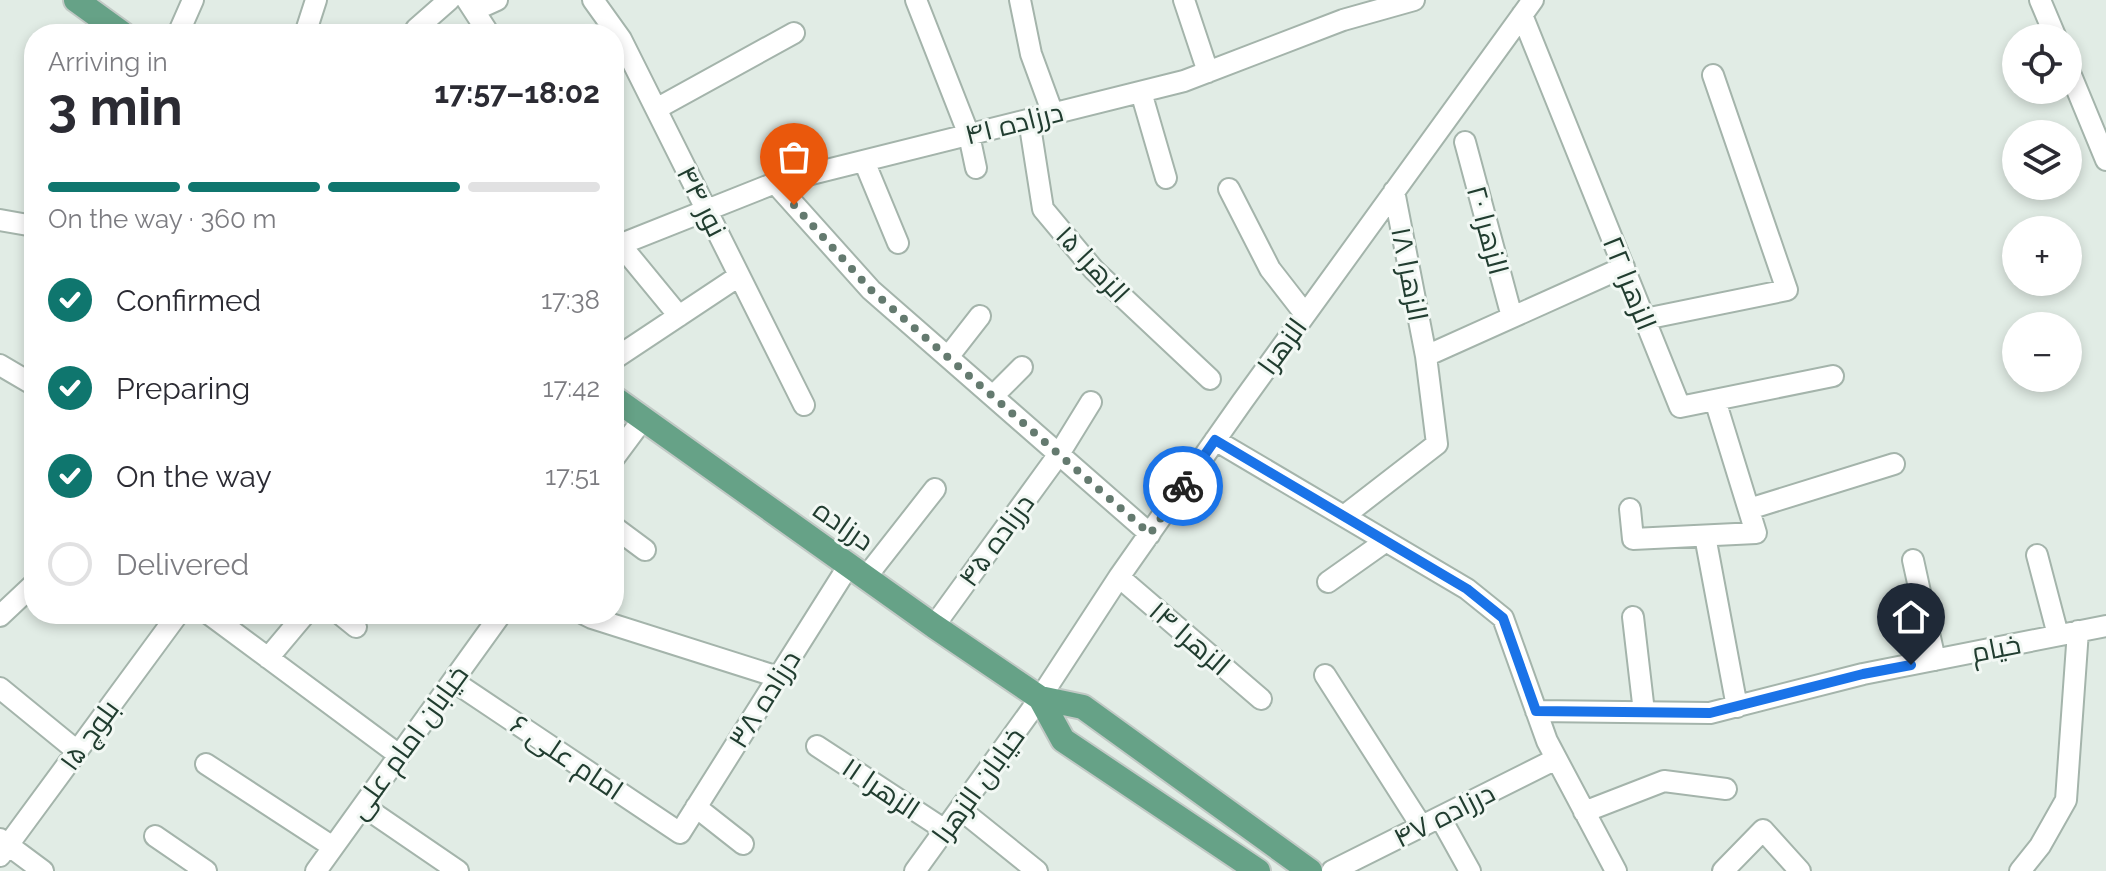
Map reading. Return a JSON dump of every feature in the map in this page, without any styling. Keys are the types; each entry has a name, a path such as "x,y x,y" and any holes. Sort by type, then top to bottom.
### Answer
{"main road":[{"path":"76,0 109,24"},
{"name":"درزاده","path":"624,405 1040,698 1083,707 1310,871"},
{"name":"درزاده","path":"1040,698 1063,740 1258,871"}],"street":[{"path":"182,24 193,0"},
{"path":"308,24 316,0"},
{"path":"422,24 449,0"},
{"path":"483,24 471,5 497,0"},
{"name":"نور ۴۴","path":"593,0 610,24"},
{"path":"916,0 969,135 976,168"},
{"path":"1020,0 1031,54 1053,114"},
{"path":"1184,0 1208,72"},
{"name":"درزاده ۴۱","path":"624,240 775,183 1184,81 1343,20 1414,0"},
{"path":"2040,0 2050,24"},
{"name":"الزهرا","path":"1040,698 1119,577 1215,440 1527,8"},
{"name":"الزهرا ۲۲","path":"1527,8 1680,407 1833,376"},
{"path":"656,109 794,33"},
{"name":"نور ۴۴","path":"624,45 804,405"},
{"path":"1645,319 1787,290 1713,75"},
{"path":"1141,92 1166,178"},
{"path":"2082,102 2106,160"},
{"name":"الزهرا ۱۵","path":"1029,120 1043,209 1094,270 1210,379"},
{"name":"الزهرا ۲۰","path":"1465,142 1512,317"},
{"path":"864,161 898,243"},
{"path":"775,183 871,290 1150,534"},
{"path":"1229,189 1270,269 1305,314"},
{"name":"الزهرا ۱۸","path":"1344,516 1437,444 1426,356 1394,191"},
{"path":"0,220 24,223"},
{"path":"624,253 679,316"},
{"path":"1426,356 1624,267"},
{"path":"624,352 739,276"},
{"path":"948,357 980,316"},
{"path":"0,365 24,379"},
{"path":"993,396 1022,367"},
{"path":"1630,509 1633,539 1756,533 1715,400"},
{"name":"درزاده ۴۵","path":"934,626 1059,454 1091,402"},
{"path":"624,445 643,419"},
{"path":"1215,440 1467,589 1503,618 1547,741 1616,871"},
{"path":"1749,509 1894,464"},
{"name":"درزاده ۳۸","path":"680,833 778,677 857,571 935,489"},
{"path":"624,534 645,550"},
{"path":"1705,536 1737,707"},
{"path":"1328,582 1386,541"},
{"path":"2020,871 2040,846 2066,800 2068,633 2037,555"},
{"path":"1913,560 1935,660"},
{"name":"الزهرا ۱۴","path":"1119,577 1261,699"},
{"path":"0,616 24,593"},
{"path":"1633,617 1644,712"},
{"name":"بلوچ ۱۵","path":"7,848 171,624"},
{"path":"222,624 399,755"},
{"path":"268,658 297,624"},
{"name":"خیابان امام علی","path":"321,869 333,847 494,624"},
{"path":"611,624 778,677"},
{"name":"خیام","path":"1536,711 1710,713 1863,674 2106,626"},
{"path":"1325,675 1422,827"},
{"name":"امام علی ۶","path":"453,681 680,833"},
{"path":"0,688 77,751"},
{"name":"خیابان الزهرا","path":"915,871 1040,698"},
{"name":"الزهرا ۱۱","path":"817,746 945,830"},
{"name":"درزاده ۴۷","path":"1332,871 1556,759"},
{"path":"206,764 333,847"},
{"path":"1584,812 1664,781 1726,789"},
{"path":"363,806 458,871"},
{"path":"696,807 743,844"},
{"path":"960,809 1037,871"},
{"path":"1440,817 1470,871"},
{"path":"1723,871 1763,830 1800,871"},
{"path":"155,836 206,871"},
{"path":"7,848 43,871"}],"way so far":[{"path":"794,205 871,290 1150,534 1183,486"}],"route":[{"path":"1183,486 1215,440 1467,589 1503,618 1536,711 1710,713 1911,665"}]}
